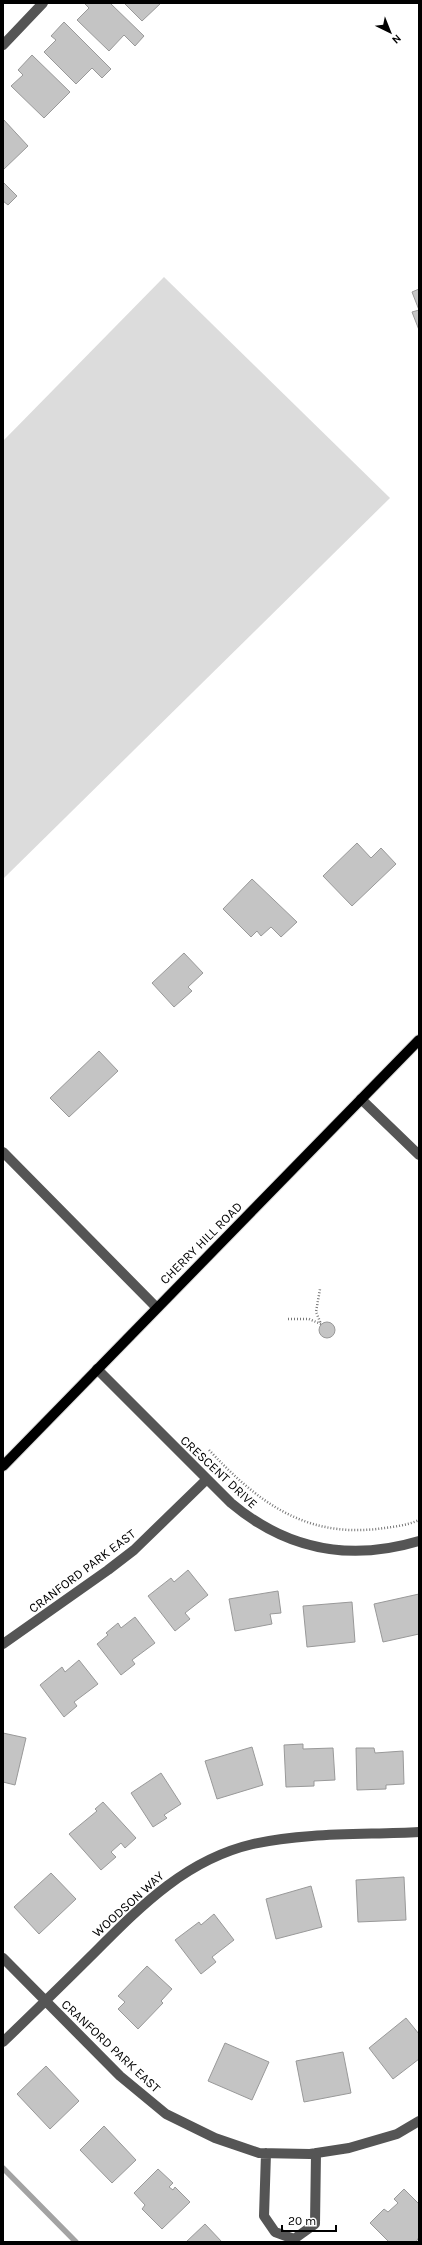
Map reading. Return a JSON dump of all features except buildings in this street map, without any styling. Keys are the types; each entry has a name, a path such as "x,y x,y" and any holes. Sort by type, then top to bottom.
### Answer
{"main road":[{"name":"CHERRY HILL ROAD","path":"3,1466 156,1307 419,1040"}],"street":[{"path":"3,44 43,3"},
{"path":"361,1099 419,1155"},
{"path":"3,1152 156,1307"},
{"name":"CRESCENT DRIVE","path":"97,1369 206,1480 254,1521 284,1537 309,1546 346,1552 369,1552 391,1549 419,1541"},
{"name":"CRANFORD PARK EAST","path":"3,1644 134,1550 206,1480"},
{"name":"WOODSON WAY","path":"3,2042 151,1897 186,1871 206,1860 253,1844 280,1839 419,1832"},
{"name":"CRANFORD PARK EAST","path":"3,1958 120,2076 166,2114 215,2138 266,2153 316,2153 349,2148 397,2134 419,2121"},
{"path":"266,2153 264,2216 275,2232 294,2239 315,2224 316,2153"}],"path":[{"path":"288,1319 309,1319 321,1324 316,1312 320,1289"},
{"path":"209,1450 253,1492 279,1511 301,1521 344,1530 367,1530 392,1527 419,1520"}],"shaded area":[{"path":"164,277 390,498 3,879 3,441"}],"waterway":[{"path":"3,2168 76,2242"}]}
